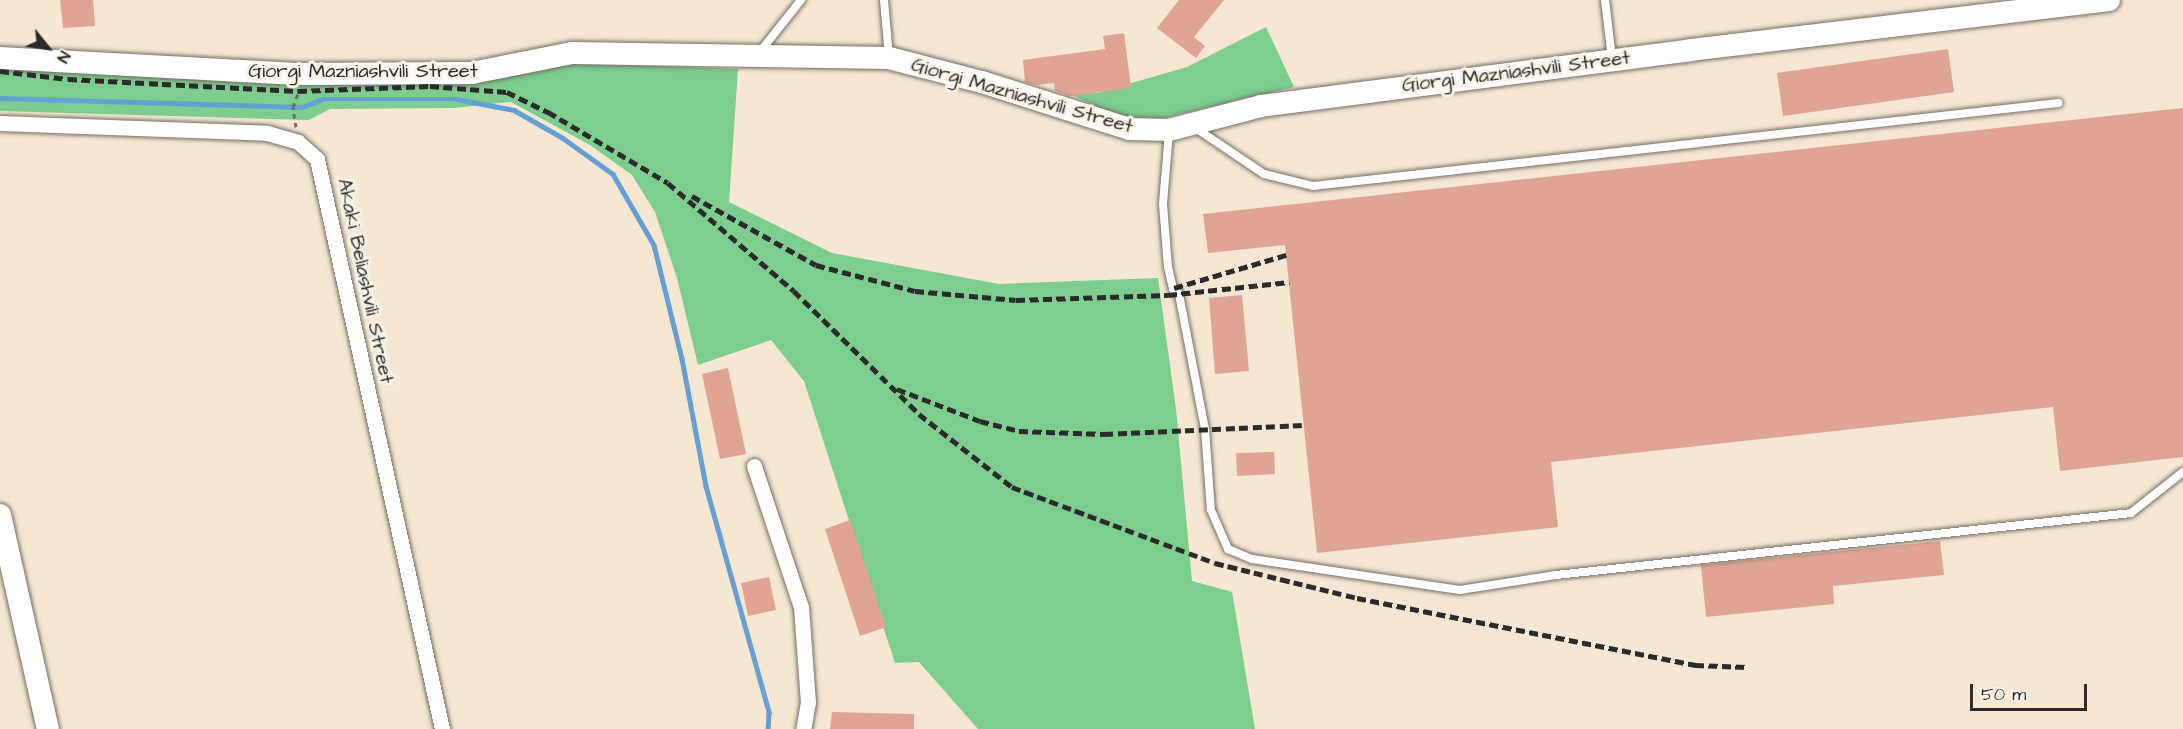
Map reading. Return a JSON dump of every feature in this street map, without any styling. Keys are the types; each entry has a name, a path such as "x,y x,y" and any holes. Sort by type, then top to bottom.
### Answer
{"street":[{"name":"Giorgi Mazniashvili Street","path":"0,58 303,74 472,74 572,53 890,58 982,82 1129,129 1180,128 1261,105 2013,6 2109,0"},
{"path":"0,123 267,133 298,142"},
{"name":"Akaki Beliashvili Street","path":"298,142 317,159 442,729"},
{"path":"754,466 801,607 808,702 803,729"},
{"path":"0,515 48,729"}],"lane":[{"path":"756,56 801,0"},
{"path":"884,0 890,58"},
{"path":"1605,0 1612,60"},
{"path":"2058,103 1313,186 1264,174 1180,128 1163,204 1168,267 1173,289 1179,294 1205,429 1211,510 1228,549 1252,559 1460,590 1556,575 2131,513 2183,472"}],"path":[{"path":"298,142 293,107 303,74"}],"green space":[{"path":"1266,27 1294,87 1155,120 1123,119 1053,86 1097,93 1187,67"},
{"path":"572,63 738,69 729,202 832,253 999,284 1158,278 1176,409 1192,581 1232,592 1255,729 978,729 919,662 895,663 804,381 771,340 698,365 677,278 655,212 632,175 590,145 511,102 454,108 330,109 309,120 0,111 0,65"}],"building":[{"path":"60,0 93,0 95,26 63,28"},
{"path":"1179,0 1224,0 1194,37 1205,46 1196,58 1157,28"},
{"path":"1124,33 1131,88 1070,96 1055,91 1054,83 1037,85 1025,82 1023,60 1105,49 1103,36"},
{"path":"1948,49 1954,92 1783,116 1777,73"},
{"path":"2183,108 2183,457 2060,471 2053,407 1551,462 1558,527 1317,553 1285,245 1208,253 1203,214"},
{"path":"1242,295 1249,371 1215,374 1209,298"},
{"path":"728,368 746,454 720,459 702,374"},
{"path":"1274,452 1275,474 1237,476 1236,453"},
{"path":"850,520 886,627 860,636 825,529"},
{"path":"1940,541 1944,575 1833,586 1834,604 1706,617 1701,565"},
{"path":"769,577 776,610 748,616 741,583"},
{"path":"832,712 914,714 914,729 830,729"}],"waterway":[{"path":"0,98 302,107 323,99 456,99 514,110 563,138 613,174 654,245 682,359 706,486 769,712 768,729"}],"railway":[{"path":"0,71 68,79 298,91 430,86 507,92 548,112 668,183 794,291 919,414 1012,487 1215,563 1357,598 1695,665 1747,667"},
{"path":"692,196 816,265 915,291 1016,300 1168,295 1289,282"},
{"path":"1174,288 1286,255"},
{"path":"897,389 980,421 1019,431 1104,434 1304,425"}]}
